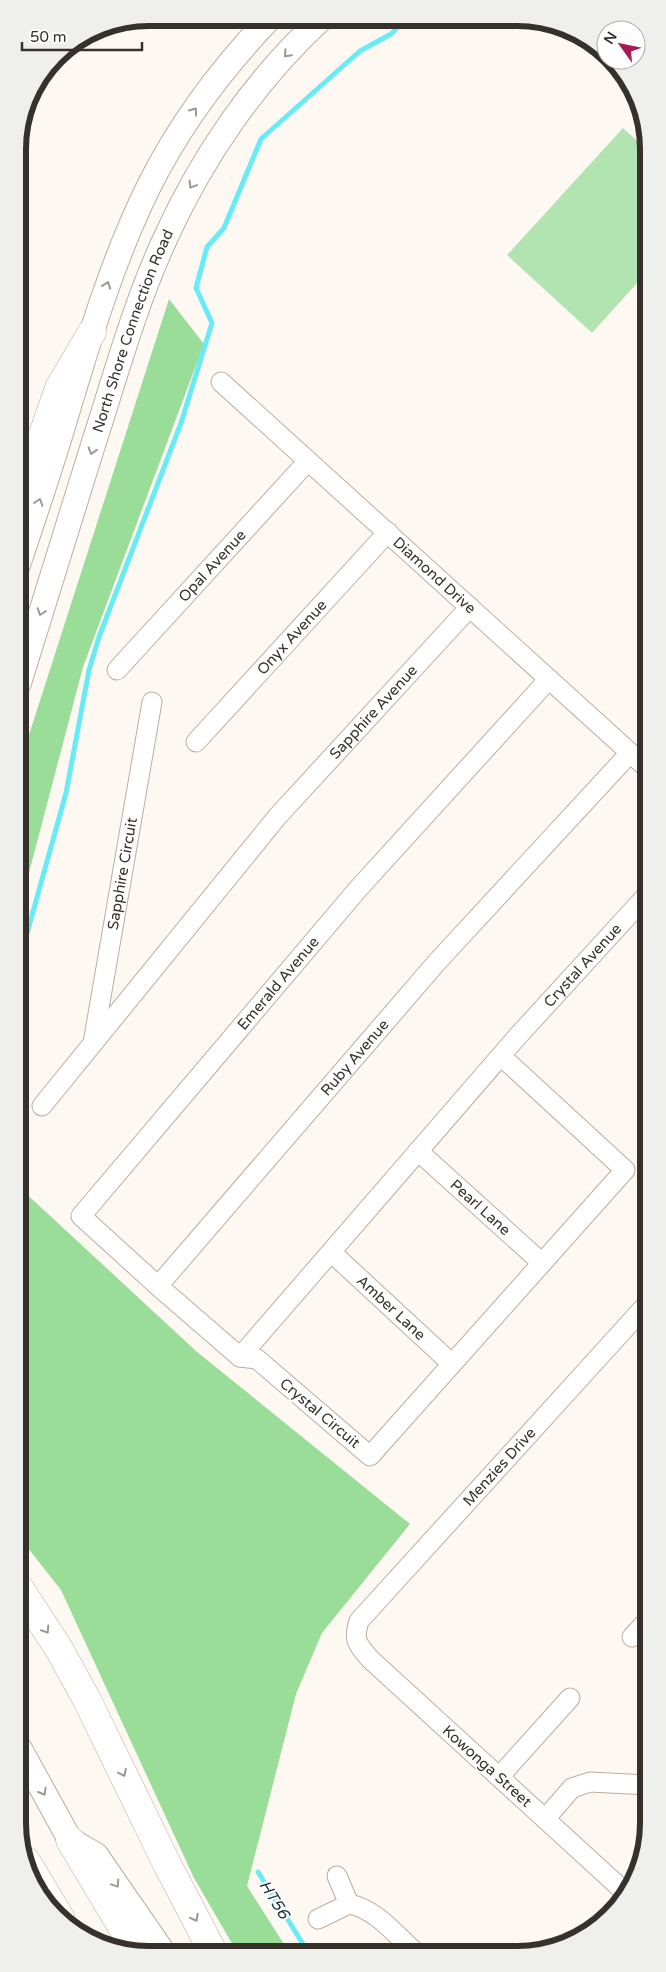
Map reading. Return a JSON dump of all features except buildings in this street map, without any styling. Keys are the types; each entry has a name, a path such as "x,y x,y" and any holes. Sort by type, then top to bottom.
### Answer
{"highway":[{"path":"27,481 59,388 92,332"},
{"path":"26,1598 59,1649 86,1698 167,1864 210,1946"},
{"path":"70,1840 132,1944"}],"main road":[{"path":"27,537 106,287 136,215 168,152 219,77 263,26"},
{"name":"North Shore Connection Road","path":"27,655 124,346 164,240 188,191 246,102 279,62 314,26"},
{"path":"26,1760 70,1840 96,1855 159,1946"}],"street":[{"name":"Diamond Drive","path":"221,382 640,762"},
{"name":"Opal Avenue","path":"117,670 308,460"},
{"name":"Onyx Avenue","path":"196,742 388,532"},
{"name":"Sapphire Avenue","path":"277,817 470,607"},
{"name":"Emerald Avenue","path":"158,1286 82,1216 358,889 549,679"},
{"name":"Sapphire Circuit","path":"92,1044 152,702"},
{"name":"Ruby Avenue","path":"158,1286 437,962 630,753"},
{"name":"Sapphire Circuit","path":"42,1106 277,817"},
{"name":"Crystal Avenue","path":"501,1056 640,903"},
{"path":"158,1286 240,1356 501,1056"},
{"name":"Crystal Circuit","path":"240,1356 257,1359 370,1456 625,1170 501,1056"},
{"name":"Pearl Lane","path":"418,1151 542,1263"},
{"name":"Amber Lane","path":"331,1252 452,1364"},
{"name":"Menzies Drive","path":"355,1634 359,1621 639,1313"},
{"path":"632,1637 639,1629"},
{"name":"Kowonga Street","path":"355,1634 358,1646 370,1659 621,1888"},
{"path":"500,1777 570,1698"},
{"path":"545,1819 572,1788 590,1782 639,1785"},
{"path":"337,1876 349,1904"},
{"path":"318,1919 349,1904 358,1906 375,1915 408,1946"}],"green space":[{"path":"623,128 639,143 640,280 592,333 507,255"},
{"path":"169,299 204,344 83,667 27,882 27,742"},
{"path":"26,1194 196,1351 410,1524 322,1633 296,1694 247,1886 285,1946 234,1946 194,1878 61,1590 26,1546"}],"waterway":[{"path":"27,935 66,793 89,670 99,637 181,423 212,323 196,288 207,247 224,228 261,139 360,51 391,34 399,26"},
{"name":"HT56","path":"258,1872 304,1946"}]}
